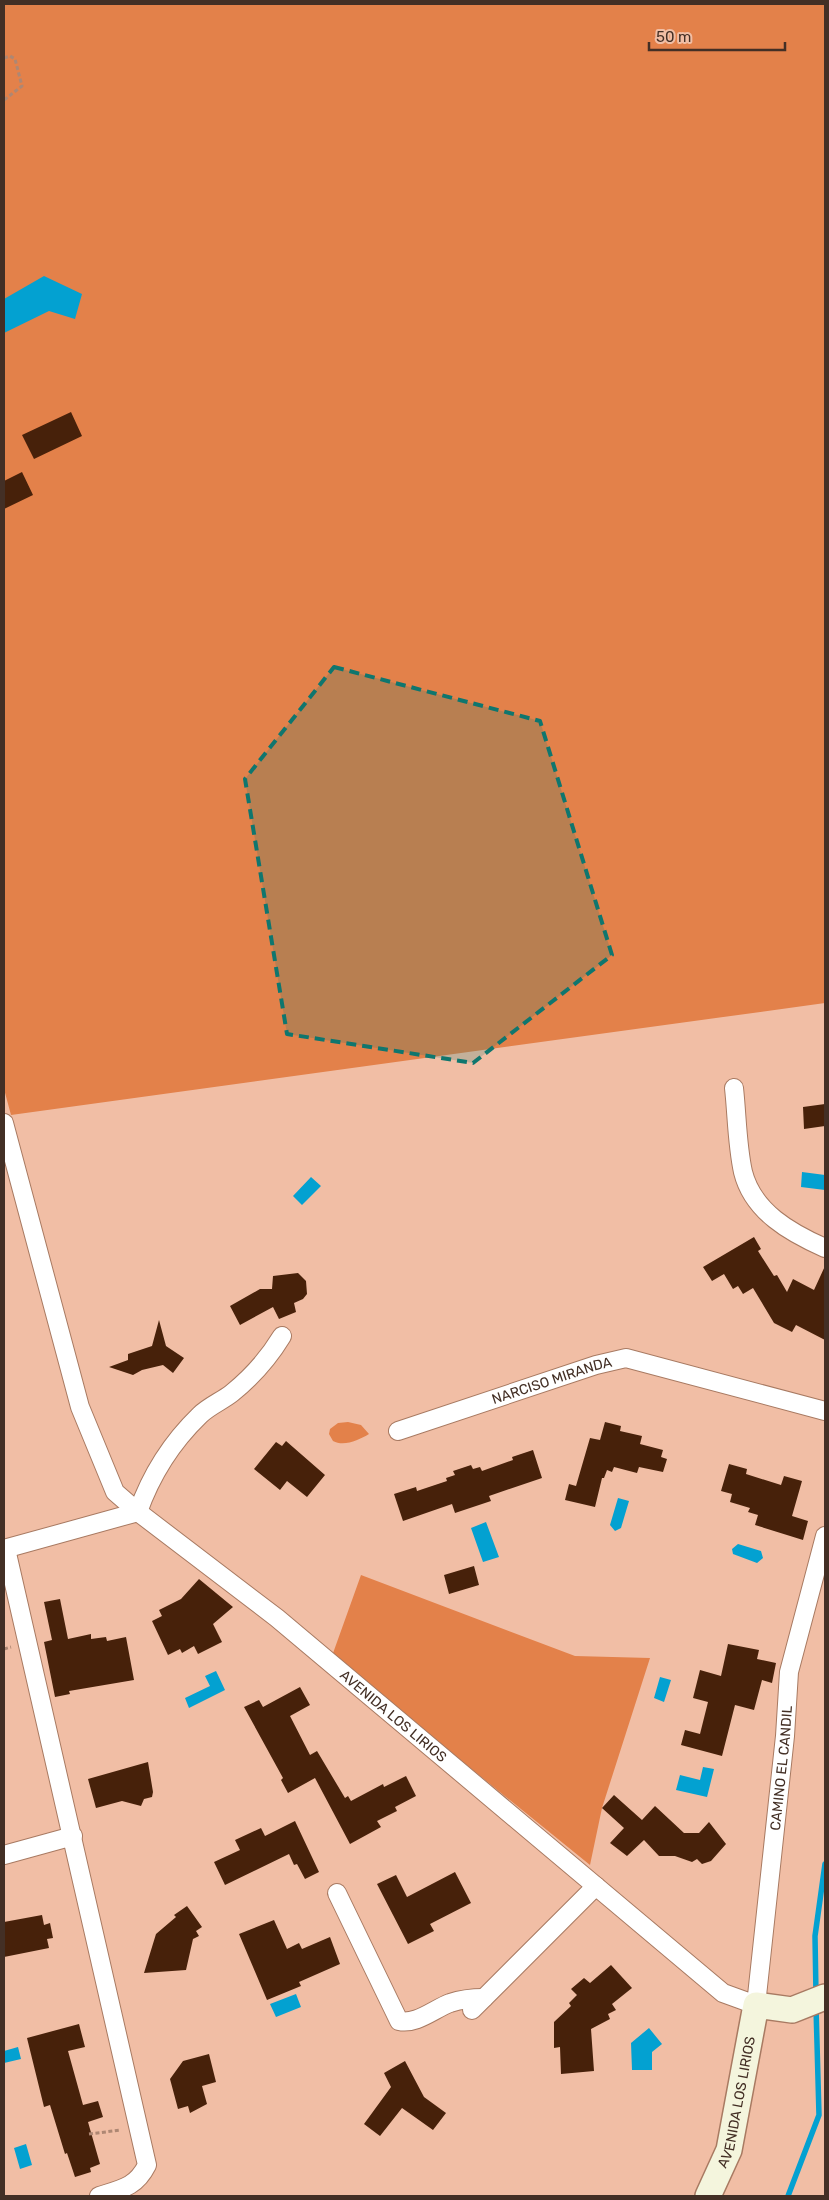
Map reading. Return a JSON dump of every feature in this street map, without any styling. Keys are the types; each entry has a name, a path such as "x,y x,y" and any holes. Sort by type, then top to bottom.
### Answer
{"street":[{"path":"734,1088 743,1173 750,1187 758,1201 777,1222 801,1237 825,1248"},
{"name":"AVENIDA LOS LIRIOS","path":"4,1123 80,1407 115,1492 138,1512 277,1618 723,1993 756,2005 792,2010 819,2000"},
{"path":"99,2196 127,2188 140,2178 147,2165 73,1836 5,1549 138,1512 150,1482 164,1457 184,1432 200,1414 230,1394 268,1360 282,1336"},
{"name":"NARCISO MIRANDA","path":"398,1431 587,1368 626,1358 825,1411"},
{"name":"CAMINO EL CANDIL","path":"756,2005 785,1736 789,1672 825,1536"},
{"path":"4,1855 73,1836"},
{"path":"472,2010 596,1886"},
{"path":"336,1893 399,2021 411,2022 450,2003 469,1998 484,1998"},
{"name":"AVENIDA LOS LIRIOS","path":"708,2196 729,2150 756,2005"}],"path":[{"path":"4,58 10,56 15,59 22,86 4,100"},
{"path":"4,1649 12,1647"},
{"path":"89,2134 124,2129"}],"highlighted area":[{"path":"334,667 540,721 612,955 473,1063 287,1034 245,779"}],"shaded area":[{"path":"4,4 825,4 825,1003 11,1115 4,1089"},
{"path":"348,1422 361,1425 369,1434 347,1443 333,1441 329,1434 330,1429 338,1423"},
{"path":"361,1575 575,1656 650,1658 602,1808 590,1865 332,1656"}],"water":[{"path":"44,276 82,294 75,319 49,311 4,333 4,299"},
{"path":"802,1172 825,1175 825,1190 801,1187"},
{"path":"311,1177 321,1186 302,1205 293,1196"},
{"path":"618,1498 629,1501 621,1528 615,1531 610,1525"},
{"path":"486,1522 499,1557 483,1562 471,1528"},
{"path":"738,1544 761,1551 763,1558 757,1563 733,1554 732,1549"},
{"path":"216,1671 225,1690 189,1708 185,1698 210,1686 205,1676"},
{"path":"660,1677 671,1680 664,1702 654,1698"},
{"path":"703,1767 714,1769 707,1797 676,1790 680,1775 700,1780"},
{"path":"296,1994 301,2007 276,2017 270,2004"},
{"path":"649,2028 662,2044 652,2052 652,2070 632,2070 631,2043"},
{"path":"18,2047 21,2059 4,2063 4,2051"},
{"path":"26,2144 32,2165 20,2169 14,2148"}],"building":[{"path":"71,412 82,436 34,459 22,435"},
{"path":"22,472 33,495 4,509 4,481"},
{"path":"825,1104 825,1126 804,1129 803,1107"},
{"path":"754,1237 761,1249 758,1251 774,1276 777,1275 787,1292 793,1279 814,1290 825,1266 825,1340 796,1325 792,1332 774,1323 753,1288 743,1294 738,1286 733,1289 724,1274 712,1281 703,1267"},
{"path":"298,1273 306,1281 307,1294 303,1299 294,1303 296,1312 279,1319 273,1307 240,1325 230,1306 260,1289 272,1289 273,1276"},
{"path":"159,1320 166,1346 184,1358 173,1373 163,1365 142,1370 133,1375 109,1367 128,1360 128,1354 152,1346"},
{"path":"605,1422 621,1426 620,1431 642,1436 640,1444 663,1450 661,1457 667,1459 663,1472 639,1467 637,1473 614,1467 612,1472 607,1470 604,1478 602,1478 595,1507 565,1500 569,1484 576,1486 590,1438 600,1440"},
{"path":"286,1441 325,1475 307,1497 287,1481 280,1490 254,1469 276,1442 282,1446"},
{"path":"533,1450 542,1478 489,1496 491,1501 455,1513 452,1504 403,1521 394,1494 416,1487 417,1491 447,1481 446,1478 455,1475 453,1471 471,1465 473,1469 480,1467 482,1471 513,1460 512,1457"},
{"path":"729,1464 747,1469 746,1474 781,1485 784,1476 802,1481 792,1516 808,1521 803,1540 755,1525 758,1515 748,1512 750,1508 730,1502 732,1494 721,1491"},
{"path":"474,1566 479,1585 449,1594 444,1575"},
{"path":"199,1579 233,1607 213,1624 222,1642 198,1654 194,1646 182,1653 180,1649 168,1655 152,1621 162,1616 159,1610 181,1599"},
{"path":"60,1599 68,1639 91,1634 91,1639 106,1637 107,1641 126,1637 134,1680 69,1691 70,1694 55,1697 44,1642 52,1640 44,1602"},
{"path":"728,1644 759,1650 757,1659 776,1663 772,1683 762,1680 754,1710 735,1705 722,1756 681,1745 685,1730 700,1734 708,1702 693,1698 700,1670 721,1676"},
{"path":"300,1687 310,1705 290,1716 310,1755 317,1751 345,1798 348,1796 351,1801 383,1784 384,1787 406,1776 416,1796 395,1807 397,1811 377,1821 381,1827 350,1844 315,1778 288,1793 281,1780 283,1778 244,1707 259,1700 263,1707"},
{"path":"148,1762 153,1792 152,1797 144,1799 141,1806 122,1801 96,1808 88,1779"},
{"path":"614,1795 642,1820 655,1806 684,1833 699,1833 709,1822 726,1844 711,1861 702,1864 697,1859 692,1862 675,1856 659,1856 644,1840 627,1856 610,1843 624,1828 602,1808"},
{"path":"295,1821 319,1872 305,1879 297,1864 294,1865 289,1854 225,1885 214,1862 240,1850 235,1840 261,1828 265,1836"},
{"path":"455,1872 471,1903 430,1924 434,1931 408,1944 377,1884 396,1875 407,1897"},
{"path":"187,1906 202,1927 196,1931 199,1936 193,1939 186,1970 144,1973 156,1934 176,1917 174,1915"},
{"path":"42,1915 44,1925 50,1923 53,1938 47,1939 49,1948 4,1957 4,1922"},
{"path":"274,1920 287,1949 299,1943 302,1949 330,1937 340,1964 299,1982 301,1986 267,2000 239,1934"},
{"path":"611,1965 632,1988 612,2004 616,2010 608,2014 610,2019 591,2029 594,2071 561,2074 560,2047 554,2048 554,2022 571,2006 569,2003 577,1995 571,1989 584,1978 590,1983"},
{"path":"79,2024 85,2047 68,2051 83,2105 98,2101 103,2117 88,2122 100,2164 90,2168 91,2172 75,2177 67,2153 65,2154 50,2105 44,2107 27,2038"},
{"path":"209,2054 216,2082 202,2086 207,2104 190,2113 188,2106 178,2109 170,2079 183,2061"},
{"path":"405,2061 424,2097 446,2113 433,2130 402,2108 380,2136 364,2124 391,2087 384,2073"}],"waterway":[{"path":"816,1995 815,1936 825,1864"},
{"path":"788,2196 819,2115 816,2007"}]}
